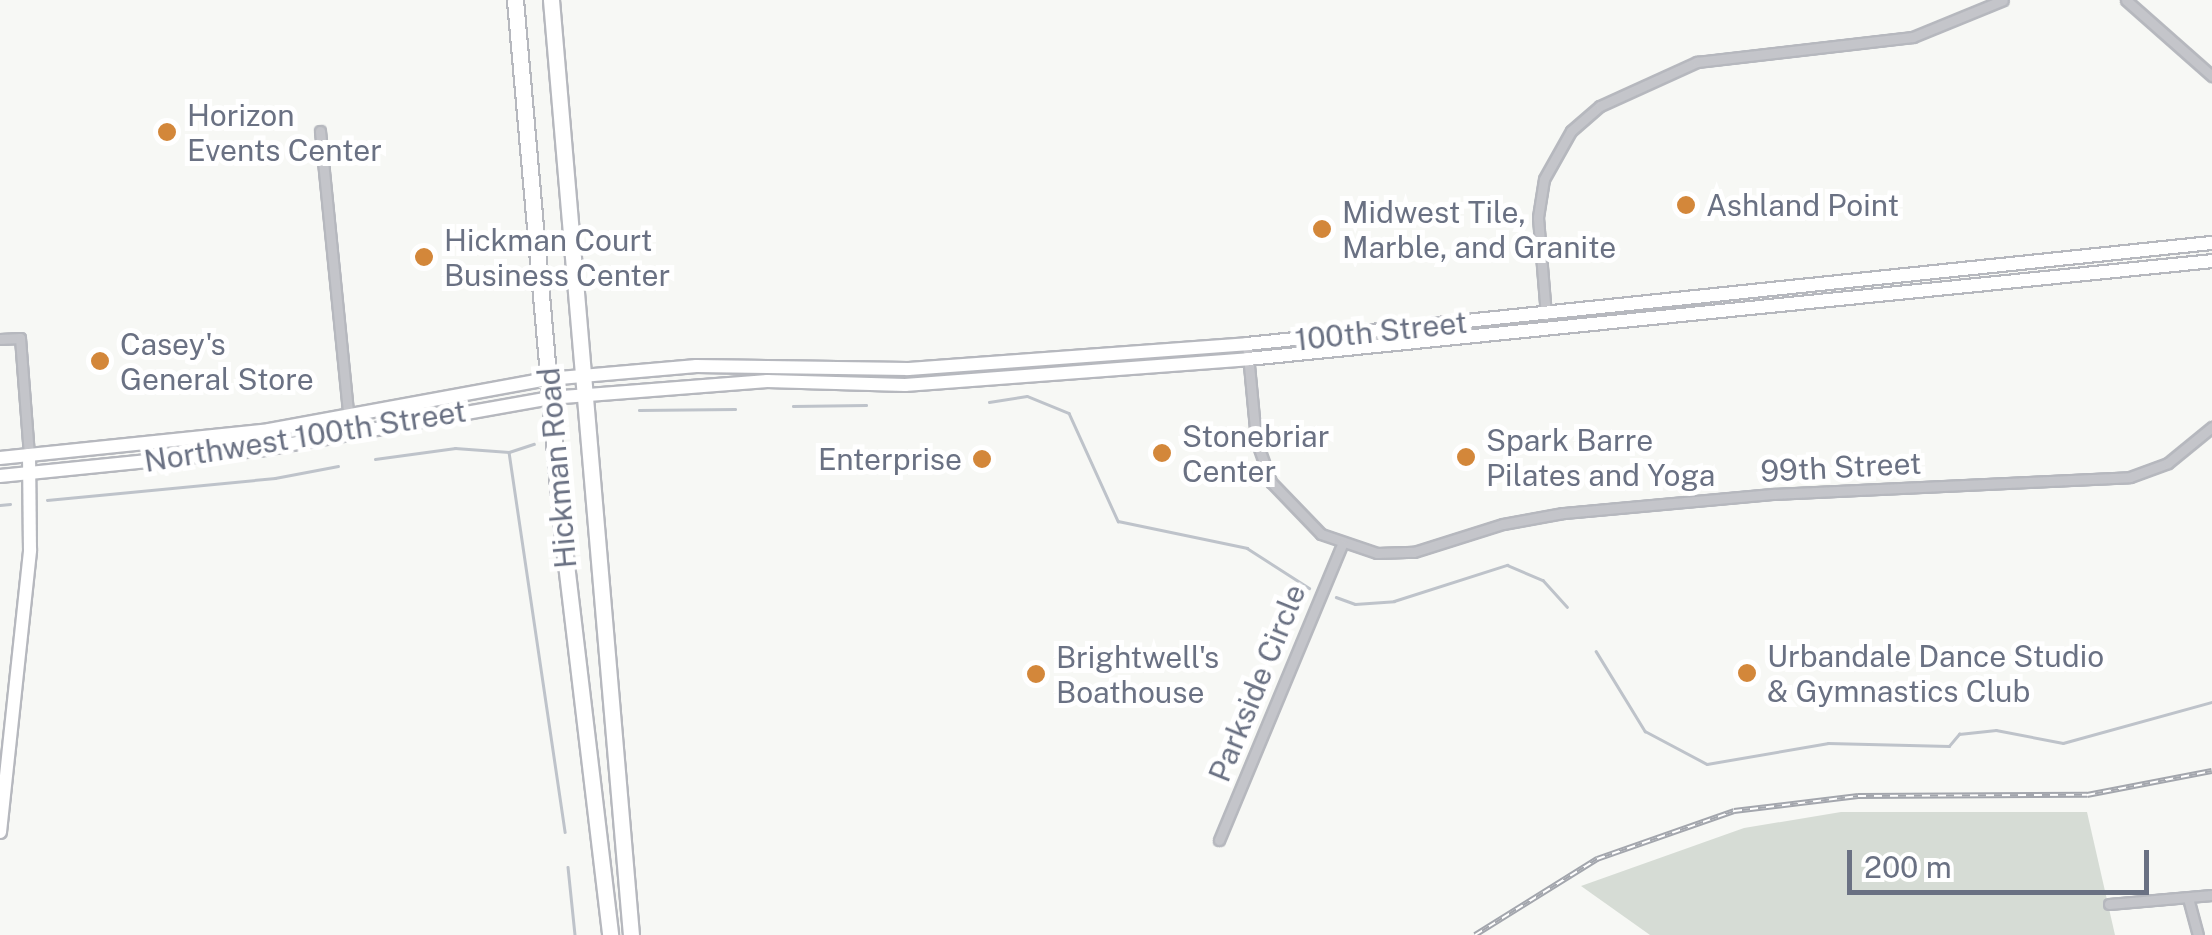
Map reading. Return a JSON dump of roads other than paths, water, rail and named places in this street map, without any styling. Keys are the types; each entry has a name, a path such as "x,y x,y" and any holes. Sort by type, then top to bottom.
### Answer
{"main road":[{"name":"Hickman Road","path":"515,0 548,379 610,935"},
{"name":"Hickman Road","path":"550,0 632,935"},
{"name":"100th Street","path":"550,398 767,381 906,385 1247,351 2212,242"},
{"name":"100th Street","path":"548,379 770,364 908,369 1547,330 2212,262"},
{"name":"Northwest 100th Street","path":"0,458 346,416 548,379"},
{"name":"Northwest 100th Street","path":"0,476 350,434 550,398"},
{"path":"0,832 30,550 29,454"}],"street":[{"path":"1547,330 1541,193 1560,146 1600,106 1696,62 1913,38 2002,0"},
{"path":"2126,0 2212,76"},
{"path":"320,131 350,434"},
{"path":"0,340 20,338 29,454"},
{"name":"99th Street","path":"1247,351 1256,440 1271,482 1306,524 1342,544 1396,554 1563,513 1773,494 2130,476 2168,463 2212,427"},
{"name":"Parkside Circle","path":"1219,840 1342,544"},
{"path":"2108,904 2212,895"},
{"path":"2188,898 2198,935"}],"waterway":[{"path":"989,402 1027,396 1069,413 1118,521 1247,548 1309,588"},
{"path":"793,406 866,405"},
{"path":"639,410 735,409"},
{"path":"375,459 455,448 509,452 534,444"},
{"path":"509,452 565,832"},
{"path":"47,500 275,478 338,466"},
{"path":"0,505 10,504"},
{"path":"1336,597 1355,604 1394,601 1507,565 1543,580 1567,607"},
{"path":"1596,651 1645,731 1707,764 1828,743 1949,746 1959,734 1996,730 2063,743 2212,702"},
{"path":"568,867 575,935"}],"railway":[{"path":"1475,935 1597,859 1734,811 1858,796 2087,795 2212,771"}],"place":[{"name":"Horizon Events Center","path":"167,132"},
{"name":"Ashland Point","path":"1686,205"},
{"name":"Midwest Tile, Marble, and Granite","path":"1322,229"},
{"name":"Hickman Court Business Center","path":"424,257"},
{"name":"Casey's General Store","path":"100,361"},
{"name":"Stonebriar Center","path":"1162,453"},
{"name":"Spark Barre Pilates and Yoga","path":"1466,457"},
{"name":"Enterprise","path":"982,459"},
{"name":"Urbandale Dance Studio & Gymnastics Club","path":"1747,673"},
{"name":"Brightwell's Boathouse","path":"1036,674"}]}
